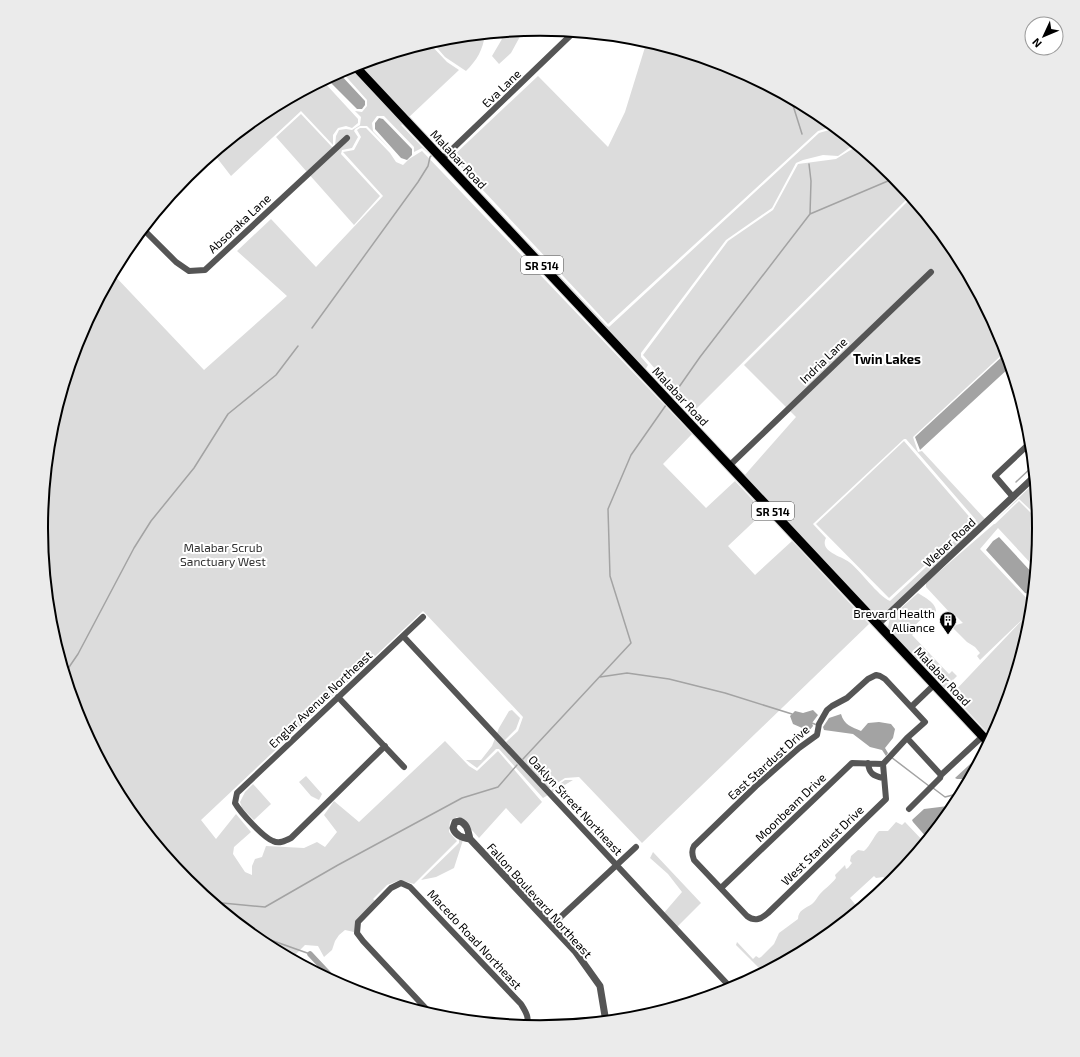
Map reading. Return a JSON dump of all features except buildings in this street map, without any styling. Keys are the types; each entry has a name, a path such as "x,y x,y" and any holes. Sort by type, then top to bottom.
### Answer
{"main road":[{"name":"Malabar Road","path":"359,70 985,738"}],"street":[{"name":"Eva Lane","path":"442,159 569,37"},
{"name":"Absoraka Lane","path":"147,233 176,262 188,271 205,270 347,138"},
{"name":"Indria Lane","path":"730,465 931,272"},
{"path":"1013,497 995,476 1025,447"},
{"name":"Weber Road","path":"878,624 1030,481"},
{"name":"Englar Avenue Northeast","path":"385,746 291,838 284,842 273,841 262,834 235,803 237,793 423,617"},
{"name":"Oaklyn Street Northeast","path":"403,636 727,984"},
{"name":"East Stardust Drive","path":"721,888 694,860 692,852 694,846 762,781 799,748 817,735 819,726 827,710 847,698 868,679 876,675 885,679 910,707"},
{"path":"883,764 924,722 910,707 935,684"},
{"path":"338,697 404,767"},
{"path":"907,738 941,775"},
{"path":"909,809 940,778 941,775 985,740"},
{"name":"Moonbeam Drive","path":"721,888 852,763 883,764"},
{"path":"868,763 871,773 874,776 883,778"},
{"name":"West Stardust Drive","path":"721,888 747,916 756,920 762,917 886,799 883,764"},
{"name":"Fallon Boulevard Northeast","path":"470,839 575,951 600,986 605,1017"},
{"path":"552,925 636,847"},
{"name":"Macedo Road Northeast","path":"425,1007 357,933 358,922 391,888 401,883 410,887 521,1004 526,1013 528,1021"}],"green space":[{"path":"520,37 511,53 499,64 492,56 502,39 501,38"},
{"path":"484,39 479,54 466,71 445,57 436,47"},
{"path":"645,47 698,62 728,73 786,102 827,128 818,131 608,324 452,157 538,76 608,147 625,112"},
{"path":"433,48 447,62 459,70 408,118 363,69"},
{"path":"356,71 404,123 401,125 430,155 422,148 414,152 414,147 384,116 377,116 372,123 373,131 391,150 367,126 360,126 355,129 354,131 358,137 352,148 342,150 341,154 380,196 354,225 276,137 301,114 332,147 335,146 336,136 339,130 352,130 360,125 361,117 355,111 362,112 367,106 367,100 346,76"},
{"path":"327,85 358,119 358,123 352,128 346,126 338,128 333,135 333,145 301,111 231,176 216,157 266,119"},
{"name":"Malabar Scrub Sanctuary West","path":"360,128 366,128 390,153 396,162 403,165 409,159 422,151 692,434 663,464 706,508 735,481 764,512 728,546 755,575 792,541 869,624 642,843 579,777 565,778 548,789 506,742 518,731 523,717 423,611 201,820 216,839 236,814 251,832 234,847 233,854 245,872 252,875 252,866 255,859 262,857 266,846 304,848 317,842 325,847 337,832 324,815 334,801 359,822 445,741 469,766 477,771 498,751 542,802 521,824 506,808 479,838 462,819 457,817 450,821 449,832 457,841 414,884 400,880 387,885 373,899 375,901 354,932 345,930 339,935 332,950 324,957 318,946 305,945 295,955 266,938 240,919 215,899 192,877 149,828 113,775 85,717 64,656 57,625 49,561 49,496 57,432 64,401 85,340 98,311 116,277 204,370 287,296 237,251 271,219 316,267 383,196 343,152 354,150 361,137 357,130"},
{"path":"829,130 851,147 838,156 823,155 796,163 772,208 726,240 641,353 641,357 648,365 645,370 466,180 455,165 609,327 819,133"},
{"path":"853,148 888,180 906,200 693,412 643,355 728,241 773,210 798,164 836,159"},
{"path":"908,201 931,229 967,282 982,311 1001,356 913,437 918,452 922,451 985,519 878,620 744,476 796,417 744,365","holes":["904,439 906,439 976,520 890,601 880,594 849,562 828,550 825,543 826,538 813,524"]},
{"path":"904,441 973,521 889,598 816,524"},
{"path":"1030,487 1031,511 1019,499 995,521"},
{"path":"1019,501 1032,514 1031,563 998,528 980,549 1027,599 1024,618 980,660 977,656 980,653 975,647 967,642 953,628 956,625 963,623 956,616 948,617 952,615 926,587 926,583 995,524"},
{"path":"918,593 933,604 936,611 935,614 931,610 912,628 915,632 912,635 949,674 952,671 957,676 945,688 901,643 888,627 890,618"},
{"path":"1024,618 1016,656 1006,687 988,733 952,694"},
{"path":"512,710 520,718 516,729 504,741 550,791 565,780 573,780 543,798 499,749 496,749 477,768 466,760 481,760 492,746 499,728 509,711"},
{"path":"306,776 322,794 319,800 311,796 299,782"},
{"path":"253,784 271,804 254,820 242,808 240,802 245,792"},
{"path":"896,822 902,825 905,822 921,839 886,879 883,877 876,878 874,876 850,898 856,906 840,919 814,938 760,969 736,945 737,942 753,959 756,956 759,958 761,957 774,944 779,933 798,919 799,913 813,903 836,878 835,875 845,865 846,869 848,868 852,863 850,861 851,856 858,850 864,851 879,831 888,831"},
{"path":"459,839 463,840 454,868 436,877 421,880 459,843"},
{"path":"653,852 701,903 677,927 663,914 682,892 668,874 650,858"}],"shaded area":[{"path":"343,77 365,101 365,105 362,109 357,109 331,83"},
{"path":"379,118 383,119 412,149 412,155 407,160 401,158 375,129 375,123"},
{"path":"1001,357 1006,371 920,450 915,437"},
{"path":"999,537 1030,571 1028,594 1025,593 986,550 993,541"},
{"path":"813,710 818,715 812,723 813,726 809,731 793,724 790,716 795,711 803,713"},
{"path":"841,714 846,723 861,731 868,723 879,722 891,724 895,729 893,738 885,748 888,753 886,756 882,750 870,747 853,734 824,730 823,727 829,718"},
{"path":"975,760 964,779 955,778"},
{"path":"946,806 925,835 912,820 924,809"}],"waterway":[{"path":"793,106 802,134"},
{"path":"440,150 444,147"},
{"path":"312,328 418,182 428,166 432,155"},
{"path":"809,164 811,181 810,214"},
{"path":"672,397 700,357 810,214 889,181"},
{"path":"68,669 78,654 134,548 151,521 194,468 228,414 276,375 298,346"},
{"path":"523,759 631,643 610,576 608,509 631,455 666,405"},
{"path":"1016,482 1029,470"},
{"path":"600,677 627,673 669,679 725,693 792,714"},
{"path":"812,723 817,725"},
{"path":"891,757 929,786"},
{"path":"220,903 265,907 338,865 462,798 498,787 517,765"},
{"path":"933,788 945,797 954,795"},
{"path":"268,939 310,954"},
{"path":"310,954 327,972"}],"place":[{"name":"Brevard Health Alliance","path":"948,635"}],"district":[{"name":"Twin Lakes","path":"887,359"}]}
